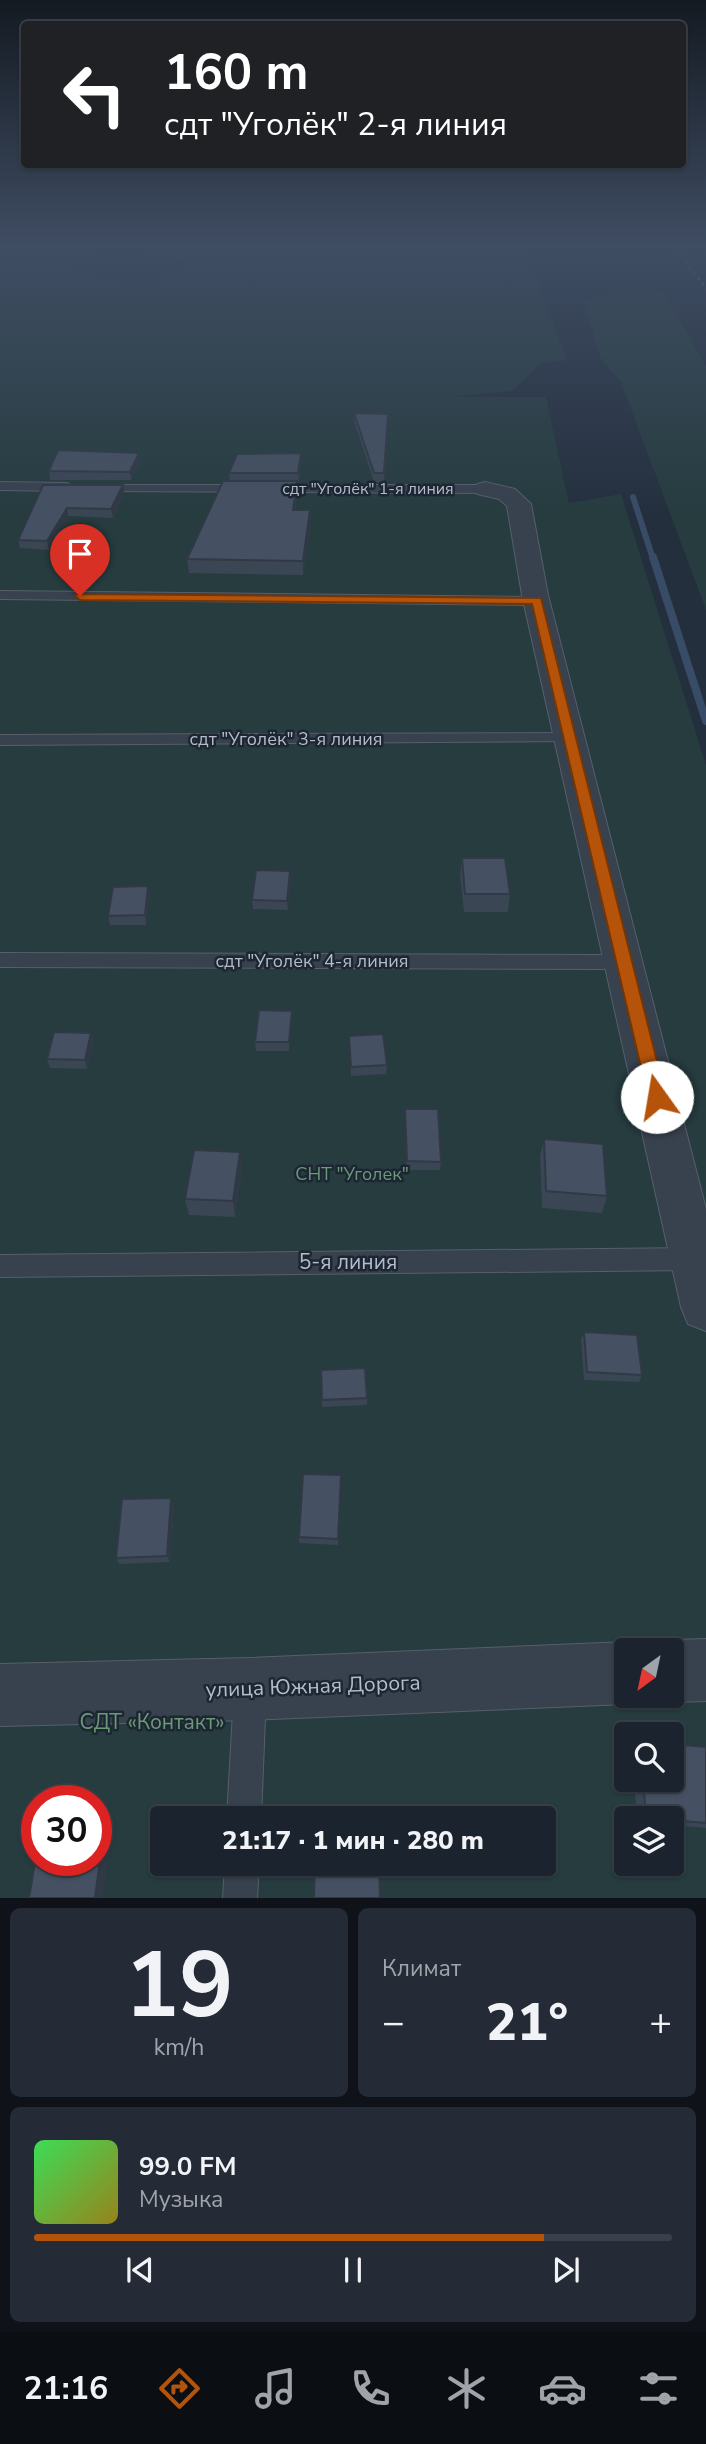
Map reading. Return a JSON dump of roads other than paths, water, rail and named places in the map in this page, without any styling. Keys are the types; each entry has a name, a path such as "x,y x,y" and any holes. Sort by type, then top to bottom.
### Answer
{"street":[{"path":"485,489 507,494 519,504 537,601 706,1307"},
{"path":"684,1671 706,1670"},
{"name":"улица Южная Дорога","path":"0,1695 250,1689 614,1674"}],"lane":[{"name":"сдт \"Уголёк\" 1-я линия","path":"0,486 485,489"},
{"path":"0,595 537,601"},
{"name":"сдт \"Уголёк\" 3-я линия","path":"0,740 571,738"},
{"name":"сдт \"Уголёк\" 4-я линия","path":"0,960 624,962"},
{"name":"5-я линия","path":"0,1265 696,1259"},
{"path":"245,1806 250,1689"},
{"path":"240,1898 241,1876"}],"waterway":[{"path":"633,497 653,559"},
{"path":"653,557 706,721"}],"park label":[{"name":"СНТ \"Уголек\"","path":"352,1174"},
{"name":"СДТ «Контакт»","path":"152,1722"}]}
